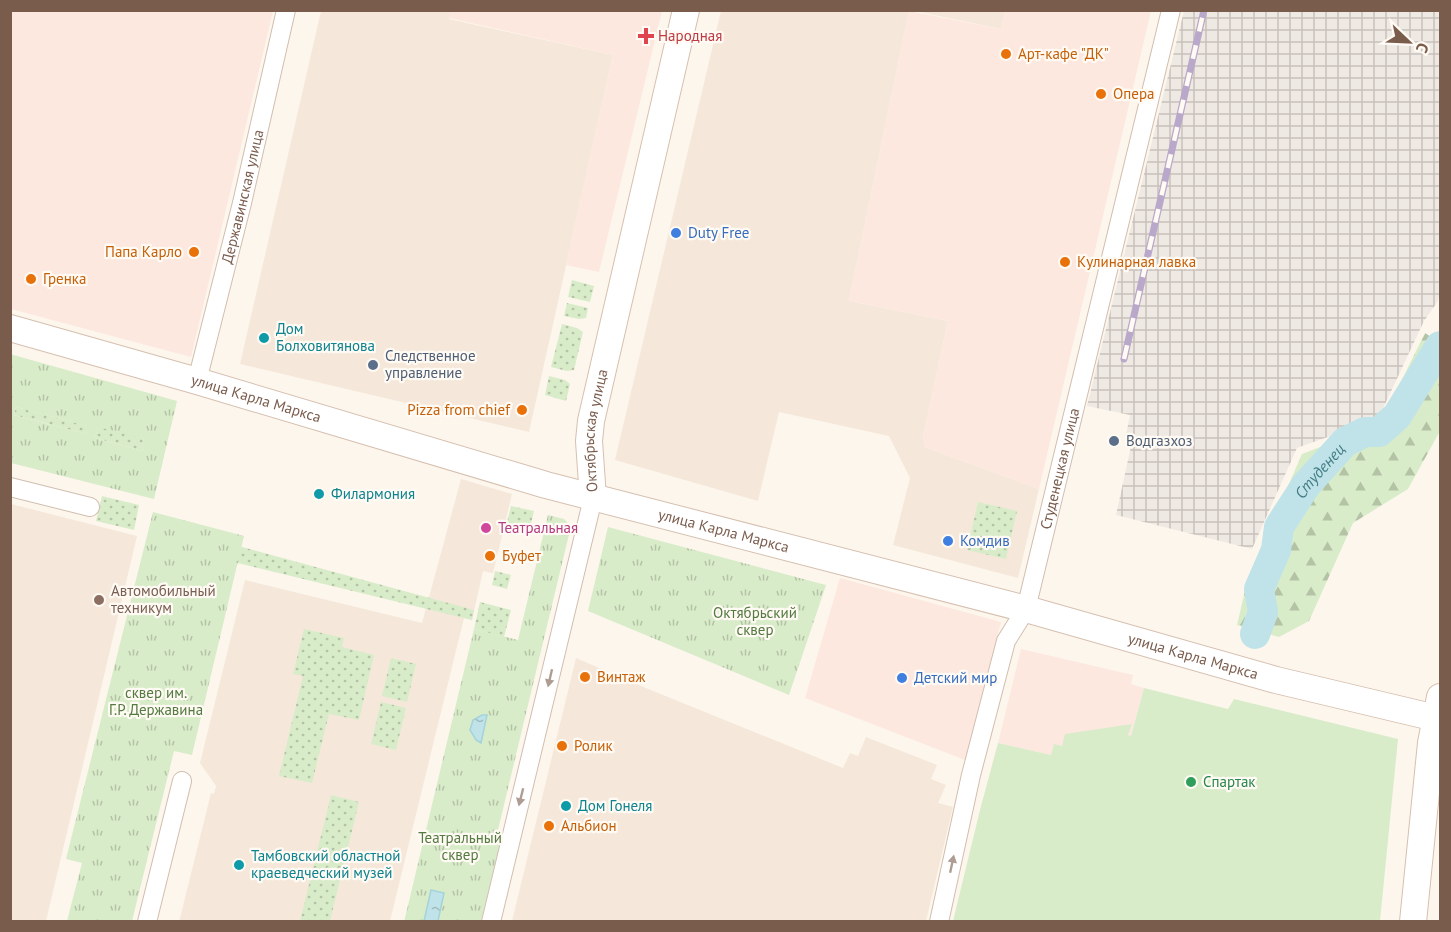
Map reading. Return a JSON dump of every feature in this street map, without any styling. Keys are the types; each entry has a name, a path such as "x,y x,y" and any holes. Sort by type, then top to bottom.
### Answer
{"main road":[{"name":"Октябрьская улица","path":"592,498 589,441 591,421 686,10"},
{"name":"улица Карла Маркса","path":"10,328 592,498 1026,609 1276,680 1439,711"},
{"path":"1413,921 1431,743 1439,711"}],"street":[{"name":"Державинская улица","path":"197,381 242,203 286,10"},
{"name":"Студенецкая улица","path":"939,921 971,775 1006,641 1026,609 1171,10"},
{"path":"10,487 90,507"},
{"name":"Октябрьская улица","path":"491,921 592,498"},
{"path":"147,921 182,781"}],"shaded area":[{"path":"451,10 662,11 599,272 566,265 613,55 449,18"},
{"path":"10,11 273,11 191,357 11,309"},
{"path":"321,11 451,11 449,19 613,55 529,432 240,364"},
{"path":"721,11 909,11 849,301 948,321 923,438 925,447 1039,489 1018,578 893,545 910,478 889,436 779,412 758,501 615,460"},
{"path":"909,11 1001,29 1005,11 1151,11 1039,489 925,447 923,438 948,321 849,301"},
{"path":"915,11 1005,11 1001,29"},
{"path":"1184,11 1440,11 1440,291 1438,301 1424,321 1378,419 1297,448 1252,549 1116,515 1133,437 1126,435 1130,415 1087,406"},
{"path":"461,479 512,494 493,573 483,571 472,620 464,618 390,921 179,922 211,793 214,794 216,786 200,763 245,580 422,623"},
{"path":"11,504 137,536 46,921 11,921"},
{"path":"840,578 1001,622 965,760 805,698"},
{"path":"1021,649 1133,675 1131,684 1144,688 1131,736 1128,736 1131,724 1062,746 1051,755 998,743"},
{"path":"576,658 843,768 850,753 858,756 866,737 937,765 931,779 946,785 938,803 953,807 926,921 512,921"}],"green space":[{"path":"572,280 594,286 590,302 568,297"},
{"path":"567,303 588,308 586,318 564,316"},
{"path":"562,324 583,332 574,370 567,371 551,367"},
{"path":"1425,333 1440,343 1440,431 1408,489 1353,523 1309,621 1279,637 1237,625 1248,578 1302,454 1380,424"},
{"path":"10,354 177,401 154,499 11,463","holes":["16,407 87,426 86,434 14,415","98,427 145,439 143,451 95,438"]},
{"path":"549,376 565,380 570,384 566,401 545,395"},
{"path":"16,407 88,426 86,434 14,415"},
{"path":"98,426 146,439 143,451 95,438"},
{"path":"102,496 139,505 134,530 96,521"},
{"path":"978,502 1017,511 1006,559 967,550"},
{"path":"511,506 534,511 528,536 514,532 513,525 507,522"},
{"name":"сквер им. Г.Р. Державина","path":"153,512 244,536 192,755 174,751 132,921 67,921 82,863 66,859"},
{"name":"Театральный сквер","path":"548,515 564,519 571,526 497,834 502,836 481,921 404,922 474,629 518,640"},
{"name":"Октябрьский сквер","path":"608,527 826,585 789,695 588,611"},
{"path":"205,537 474,610 472,620 201,554"},
{"path":"495,571 511,575 507,589 492,585"},
{"path":"480,602 511,610 504,637 474,629"},
{"path":"304,629 344,638 342,647 374,655 359,720 329,714 312,783 279,776 303,676 293,674"},
{"path":"391,658 416,664 407,702 382,696"},
{"name":"Спартак","path":"1144,688 1228,709 1234,699 1398,739 1380,921 953,921 998,743 1051,755 1054,744 1062,746 1065,734 1132,724 1128,735 1131,736"},
{"path":"381,702 406,708 396,750 371,744"},
{"path":"331,795 359,802 330,921 300,921"}],"water":[{"path":"487,715 481,743 476,740 470,730 473,720"},
{"path":"431,890 444,893 438,921 424,921"}],"waterway":[{"name":"Студенец","path":"1255,634 1263,612 1259,589 1276,550 1279,527 1306,485 1345,442 1365,432 1379,432 1397,416 1440,346"}],"railway":[{"path":"1124,359 1204,10"}],"place":[{"name":"Народная","path":"646,36"},
{"name":"Арт-кафе \"ДК\"","path":"1006,54"},
{"name":"Опера","path":"1101,94"},
{"name":"Duty Free","path":"676,233"},
{"name":"Папа Карло","path":"194,252"},
{"name":"Кулинарная лавка","path":"1065,262"},
{"name":"Гренка","path":"31,279"},
{"name":"Дом Болховитянова","path":"264,338"},
{"name":"Следственное управление","path":"373,365"},
{"name":"Pizza from chief","path":"522,410"},
{"name":"Водгазхоз","path":"1114,441"},
{"name":"Филармония","path":"319,494"},
{"name":"Театральная","path":"486,528"},
{"name":"Комдив","path":"948,541"},
{"name":"Буфет","path":"490,556"},
{"name":"Автомобильный техникум","path":"99,600"},
{"name":"Винтаж","path":"585,677"},
{"name":"Детский мир","path":"902,678"},
{"name":"Ролик","path":"562,746"},
{"name":"Спартак","path":"1191,782"},
{"name":"Дом Гонеля","path":"566,806"},
{"name":"Альбион","path":"549,826"},
{"name":"Тамбовский областной краеведческий музей","path":"239,865"}]}
